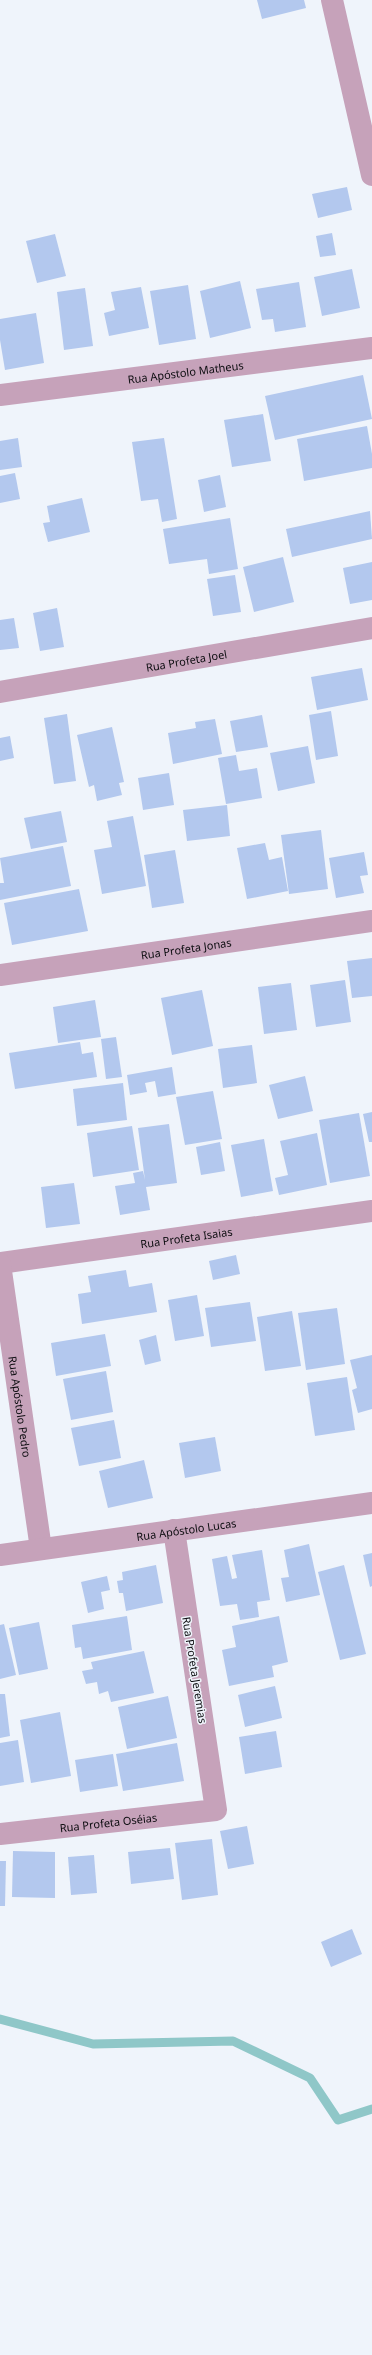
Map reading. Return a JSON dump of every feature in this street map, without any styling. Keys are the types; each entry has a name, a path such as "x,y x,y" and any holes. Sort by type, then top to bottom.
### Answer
{"street":[{"path":"332,0 372,175"},
{"name":"Rua Apóstolo Matheus","path":"0,395 372,348"},
{"name":"Rua Profeta Joel","path":"0,692 372,628"},
{"name":"Rua Profeta Jonas","path":"0,975 372,921"},
{"name":"Rua Profeta Isaias","path":"0,1264 372,1211"},
{"name":"Rua Apóstolo Pedro","path":"0,1264 41,1549"},
{"name":"Rua Apóstolo Lucas","path":"0,1554 372,1503"},
{"name":"Rua Profeta Jeremias","path":"174,1530 216,1810"},
{"name":"Rua Profeta Oséias","path":"0,1834 216,1810"}],"building":[{"path":"257,0 304,0 306,8 262,19"},
{"path":"347,187 352,210 318,218 312,194"},
{"path":"332,233 336,255 320,257 316,236"},
{"path":"55,234 66,276 37,283 26,241"},
{"path":"352,269 360,308 322,316 314,277"},
{"path":"240,281 251,328 210,338 200,291"},
{"path":"299,282 306,327 275,332 273,319 262,320 256,289"},
{"path":"188,285 196,339 159,345 150,291"},
{"path":"141,287 149,328 109,336 104,313 115,310 111,292"},
{"path":"85,288 93,346 64,350 57,292"},
{"path":"36,313 44,363 5,370 0,340 0,319"},
{"path":"363,375 372,419 275,440 265,396"},
{"path":"263,414 271,461 232,467 224,420"},
{"path":"367,426 372,454 372,468 304,481 297,439"},
{"path":"18,438 22,467 0,470 0,441"},
{"path":"164,438 177,519 162,522 158,499 141,501 132,442"},
{"path":"15,473 20,499 0,503 0,476"},
{"path":"220,475 226,507 204,512 198,480"},
{"path":"82,498 90,532 48,542 43,523 50,522 47,506"},
{"path":"370,511 372,539 292,557 286,529"},
{"path":"230,518 238,569 209,574 207,559 169,564 163,529"},
{"path":"283,557 294,602 254,612 243,567"},
{"path":"372,562 372,600 350,604 343,568"},
{"path":"235,575 241,612 213,616 207,579"},
{"path":"57,608 64,647 40,651 33,613"},
{"path":"14,618 19,648 0,650 0,620"},
{"path":"362,668 368,700 317,710 311,677"},
{"path":"331,711 338,756 316,760 309,715"},
{"path":"67,714 76,781 54,784 44,718"},
{"path":"262,715 268,747 236,752 230,721"},
{"path":"215,719 222,754 173,764 168,733 196,728 195,722"},
{"path":"112,727 124,782 119,783 122,795 97,801 94,785 89,787 77,735"},
{"path":"10,736 14,758 0,761 0,738"},
{"path":"308,746 315,783 278,791 270,753"},
{"path":"236,755 239,771 257,768 262,798 226,804 218,758"},
{"path":"169,773 174,805 143,810 138,778"},
{"path":"227,805 230,836 187,841 183,810"},
{"path":"61,811 67,842 31,849 24,818"},
{"path":"133,816 146,886 102,894 94,850 112,847 107,821"},
{"path":"321,830 328,889 289,894 281,835"},
{"path":"265,843 269,860 282,857 288,891 247,899 237,848"},
{"path":"63,846 71,886 0,900 0,883 4,883 0,858"},
{"path":"175,850 184,903 152,908 144,855"},
{"path":"364,852 368,875 360,876 364,893 336,898 329,858"},
{"path":"79,889 88,931 12,945 4,903"},
{"path":"372,958 372,996 352,998 347,961"},
{"path":"345,980 351,1022 316,1027 310,985"},
{"path":"291,983 297,1030 264,1034 258,987"},
{"path":"202,990 213,1046 172,1055 161,998"},
{"path":"95,1000 101,1037 58,1043 53,1007"},
{"path":"116,1037 122,1077 106,1079 101,1039"},
{"path":"80,1042 82,1054 93,1052 97,1077 15,1089 9,1053"},
{"path":"252,1045 257,1083 223,1088 218,1049"},
{"path":"172,1067 176,1094 158,1097 155,1081 145,1083 147,1092 130,1095 127,1075"},
{"path":"305,1076 313,1111 278,1119 269,1085"},
{"path":"123,1083 127,1120 77,1126 73,1089"},
{"path":"213,1091 222,1139 185,1145 176,1097"},
{"path":"372,1112 372,1142 369,1142 363,1114"},
{"path":"359,1113 370,1176 330,1183 319,1120"},
{"path":"169,1124 177,1183 146,1187 150,1210 120,1215 115,1186 135,1183 133,1173 143,1171 145,1180 138,1128"},
{"path":"132,1126 139,1170 93,1177 87,1133"},
{"path":"317,1133 327,1185 279,1195 275,1178 288,1175 280,1141"},
{"path":"264,1139 273,1191 241,1197 231,1145"},
{"path":"220,1142 225,1171 201,1175 196,1147"},
{"path":"74,1183 80,1224 46,1228 41,1187"},
{"path":"236,1255 240,1274 213,1280 209,1261"},
{"path":"126,1270 129,1287 152,1283 157,1312 82,1324 78,1294 91,1292 88,1276"},
{"path":"197,1295 204,1336 175,1341 168,1300"},
{"path":"250,1302 256,1341 211,1347 205,1308"},
{"path":"337,1308 345,1364 306,1370 298,1313"},
{"path":"292,1311 301,1366 265,1371 257,1317"},
{"path":"105,1334 111,1366 56,1376 51,1343"},
{"path":"156,1335 161,1361 145,1365 139,1340"},
{"path":"372,1355 372,1409 358,1413 352,1390 357,1388 350,1360"},
{"path":"106,1371 113,1412 71,1420 63,1379"},
{"path":"347,1377 355,1430 315,1436 307,1383"},
{"path":"114,1420 121,1458 79,1466 71,1428"},
{"path":"215,1437 221,1471 185,1478 179,1443"},
{"path":"144,1460 153,1498 108,1508 99,1471"},
{"path":"309,1544 320,1595 286,1602 281,1578 289,1577 284,1550"},
{"path":"262,1550 270,1600 257,1602 259,1617 240,1620 237,1604 220,1606 212,1559 227,1556 232,1579 237,1578 232,1555"},
{"path":"372,1553 372,1586 370,1587 363,1555"},
{"path":"156,1565 163,1603 126,1611 123,1593 119,1593 117,1581 123,1580 122,1572"},
{"path":"344,1565 366,1654 340,1660 318,1572"},
{"path":"107,1576 110,1590 101,1592 104,1609 88,1613 81,1582"},
{"path":"127,1616 132,1650 83,1659 81,1647 75,1648 72,1625"},
{"path":"279,1616 288,1662 272,1666 274,1677 229,1686 222,1650 236,1647 232,1626"},
{"path":"39,1622 48,1669 19,1675 9,1628"},
{"path":"4,1624 16,1675 0,1679 0,1625"},
{"path":"144,1651 154,1693 111,1702 108,1691 99,1694 97,1682 86,1684 82,1671 93,1669 91,1662"},
{"path":"275,1686 282,1718 245,1727 238,1695"},
{"path":"0,1694 5,1694 10,1736 0,1738"},
{"path":"168,1696 177,1738 127,1749 118,1707"},
{"path":"60,1712 71,1776 31,1783 20,1720"},
{"path":"276,1731 282,1767 245,1774 239,1737"},
{"path":"18,1740 24,1782 0,1786 0,1743"},
{"path":"177,1743 184,1781 123,1791 116,1754"},
{"path":"113,1754 118,1786 80,1792 75,1760"},
{"path":"247,1826 254,1864 228,1869 220,1831"},
{"path":"212,1839 218,1895 182,1900 175,1843"},
{"path":"170,1848 174,1879 131,1884 128,1852"},
{"path":"13,1851 55,1852 55,1898 12,1897"},
{"path":"94,1855 97,1893 71,1895 68,1857"},
{"path":"0,1861 6,1861 5,1906 0,1906"},
{"path":"352,1929 362,1954 331,1967 321,1942"}],"waterway":[{"path":"0,2019 93,2044 233,2041 310,2078 338,2120 372,2109"}]}
